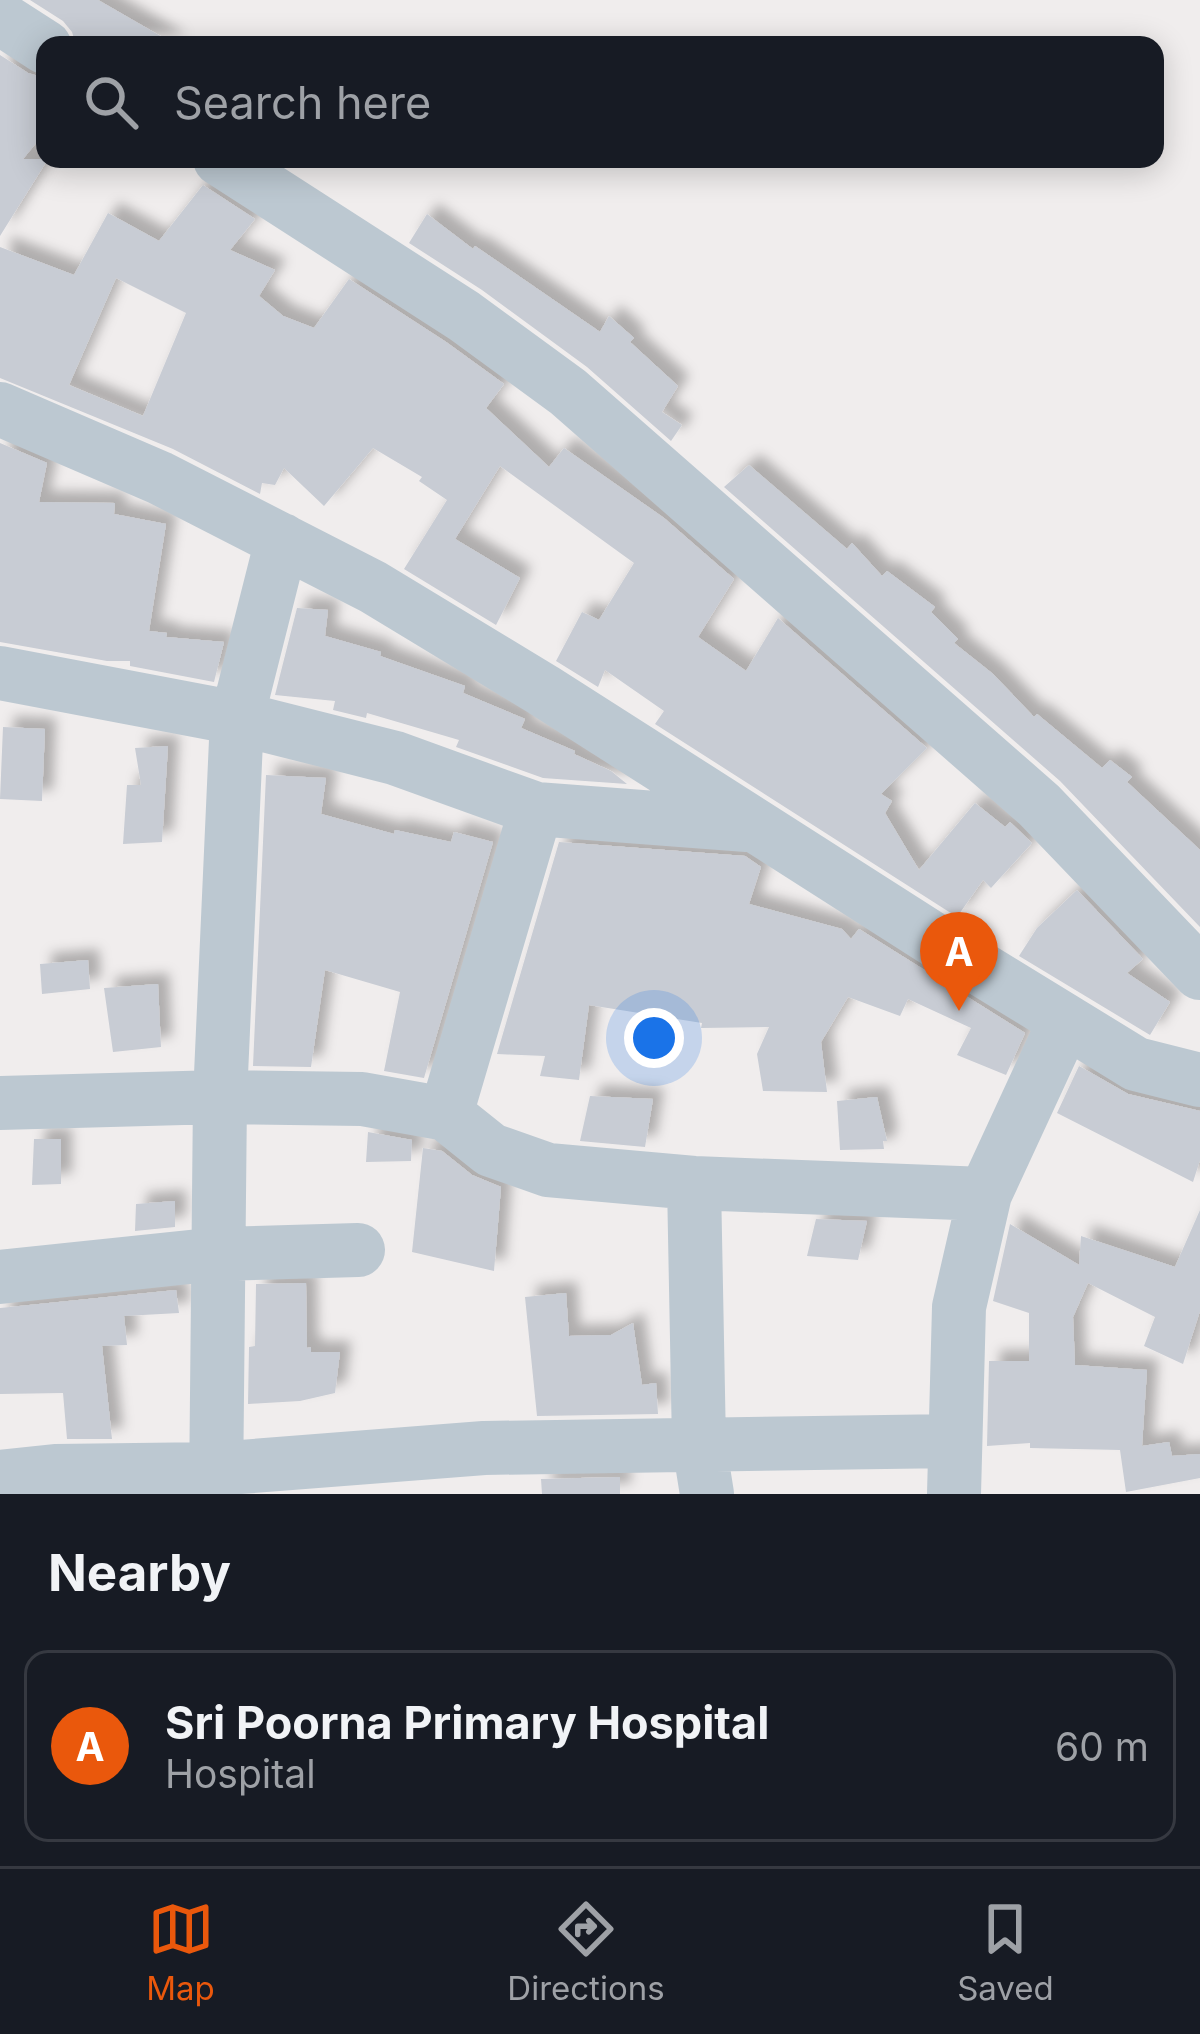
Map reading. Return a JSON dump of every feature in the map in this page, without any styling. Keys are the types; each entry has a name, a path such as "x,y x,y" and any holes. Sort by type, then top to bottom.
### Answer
{"street":[{"path":"0,18 36,41"},
{"path":"234,168 464,316 568,392 1039,805 1200,973"},
{"path":"4,425 160,478 373,586 1136,1064 1200,1080"},
{"path":"215,1481 220,1097 237,718 282,540"},
{"path":"0,673 237,718 395,758 536,809 756,825"},
{"path":"446,1114 536,809"},
{"path":"0,1477 56,1471 215,1481 484,1448 703,1469 955,1468 959,1306 985,1194 1065,1021"},
{"path":"0,1103 362,1099 446,1114 491,1150 548,1171 694,1183 985,1194"},
{"path":"694,1183 703,1469"},
{"path":"0,1277 218,1253 358,1250"}],"building":[{"path":"30,0 98,0 160,36 73,36 63,21"},
{"path":"0,55 36,75 36,143 23,159 36,159 36,168 42,168 0,236"},
{"path":"203,185 255,219 230,250 275,270 259,296 283,316 314,328 349,279 504,384 486,408 549,467 564,448 664,518 734,579 698,637 746,671 778,618 927,748 881,794 892,801 885,813 919,870 975,803 1005,827 1010,822 1032,843 991,888 983,880 957,917 655,724 664,711 605,670 598,687 556,661 582,612 599,620 634,563 500,466 455,539 520,578 496,625 404,569 447,500 419,481 422,477 373,448 324,506 284,468 275,485 262,483 260,494 173,449 0,378 0,247 74,275 108,213 159,241","holes":["116,278 186,313 143,416 69,385"]},
{"path":"427,214 600,332 609,316 634,338 630,342 678,386 662,412 682,425 671,441 587,367 409,243"},
{"path":"0,443 47,463 39,502 115,503 114,514 166,524 149,631 224,642 214,682 130,666 130,661 0,642"},
{"path":"749,465 847,549 852,543 882,576 887,571 935,607 931,612 958,639 954,643 993,674 1034,717 1037,714 1102,768 1110,760 1132,777 1127,782 1200,850 1200,927 1060,781 724,487"},
{"path":"297,608 328,610 325,636 381,652 380,656 465,686 463,693 525,719 521,728 575,751 627,784 543,778 456,747 459,740 367,713 366,718 333,710 335,701 275,695"},
{"path":"3,727 45,729 42,801 0,799"},
{"path":"168,746 162,842 123,844 127,785 141,785 135,748"},
{"path":"266,775 326,778 321,814 394,834 395,830 451,842 454,832 493,842 424,1078 384,1071 400,992 325,970 311,1067 253,1066"},
{"path":"559,842 745,856 761,867 749,904 842,929 851,939 859,929 1025,1033 1006,1075 957,1055 971,1028 908,999 900,1016 848,997 821,1042 827,1092 763,1091 757,1054 769,1027 701,1028 702,1023 589,1005 579,1080 540,1076 545,1056 497,1054"},
{"path":"1077,890 1143,959 1127,973 1170,1002 1150,1035 1019,956 1037,928"},
{"path":"88,960 90,989 42,994 40,964"},
{"path":"158,984 161,1047 113,1052 104,988"},
{"path":"1079,1066 1128,1094 1200,1111 1200,1160 1193,1182 1057,1113"},
{"path":"590,1096 653,1099 645,1147 580,1141"},
{"path":"877,1097 887,1141 883,1141 884,1149 840,1150 837,1101"},
{"path":"368,1132 412,1140 411,1161 366,1162"},
{"path":"34,1139 61,1139 61,1184 32,1185"},
{"path":"423,1148 442,1151 472,1175 501,1187 494,1271 412,1252"},
{"path":"175,1201 175,1227 135,1231 136,1204"},
{"path":"1200,1210 1200,1311 1183,1364 1144,1346 1155,1317 1088,1283 1073,1317 1075,1365 1147,1370 1142,1446 1169,1442 1172,1456 1200,1454 1200,1478 1126,1492 1120,1450 1030,1448 1030,1443 987,1446 989,1361 1029,1361 1029,1313 993,1301 1010,1224 1079,1265 1081,1236 1175,1267"},
{"path":"816,1219 867,1221 858,1260 807,1256"},
{"path":"306,1283 307,1348 340,1352 335,1393 248,1404 256,1284"},
{"path":"176,1290 179,1313 124,1316 127,1345 102,1346 112,1439 67,1439 63,1393 0,1394 0,1308"},
{"path":"566,1293 569,1336 611,1335 633,1323 642,1385 656,1383 658,1414 537,1416 525,1297"},
{"path":"620,1477 620,1494 542,1494 541,1479"}],"place":[{"name":"Sri Poorna Primary Hospital","path":"959,1011"}]}
